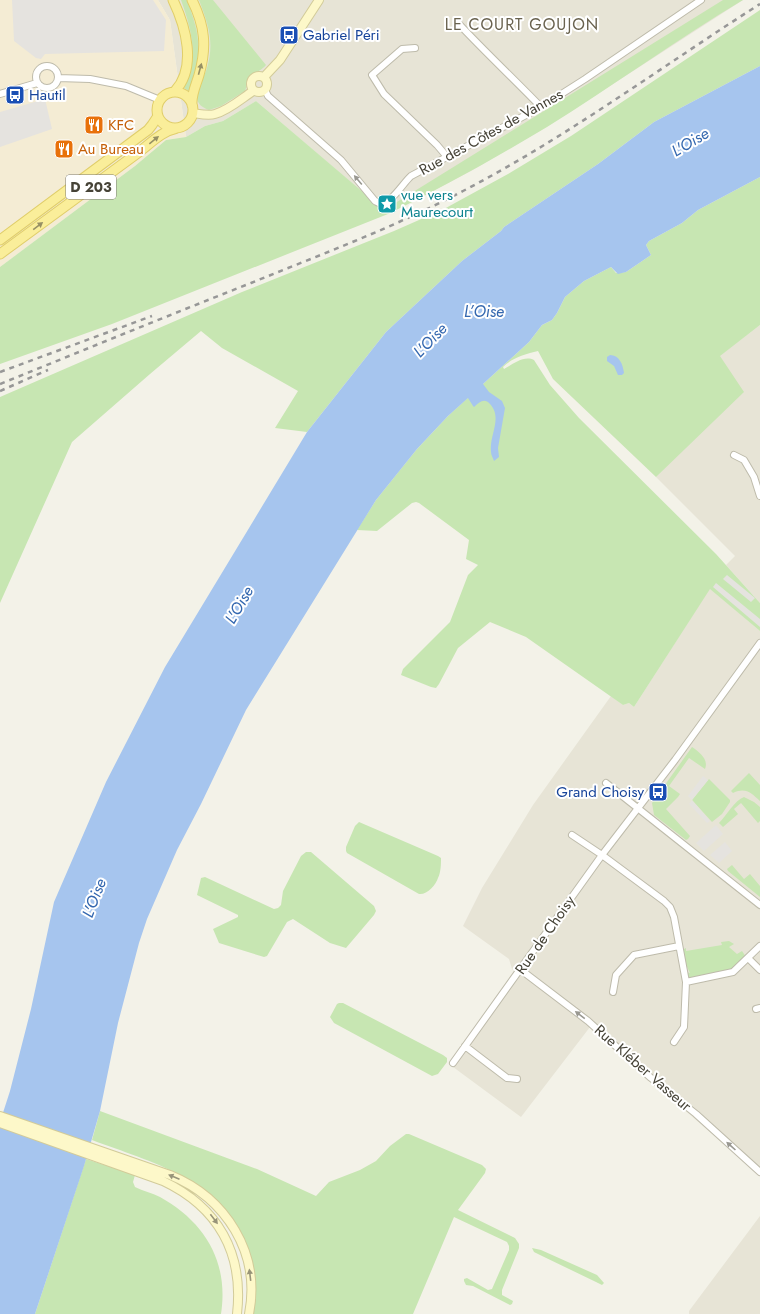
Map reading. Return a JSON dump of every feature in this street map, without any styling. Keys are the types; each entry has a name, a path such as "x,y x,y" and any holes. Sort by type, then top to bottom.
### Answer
{"main road":[{"path":"174,0 183,25 187,54 184,79 175,91 165,94 157,107 160,120 165,125 177,128 187,123 190,119 193,110 193,93 202,64 204,43 200,22 192,0"},
{"path":"264,77 280,60 318,0"},
{"path":"259,76 264,77 267,85 265,90 260,92 253,90 250,85 253,78 259,76"},
{"path":"193,110 204,115 214,115 253,90"},
{"path":"175,91 186,95 191,101 193,110"},
{"name":"D 203","path":"0,240 148,130 158,116"},
{"name":"D 203","path":"0,254 161,135 177,128"},
{"path":"0,1116 44,1135 135,1167 170,1175 190,1184 210,1199 226,1216 240,1239 249,1268 252,1291 249,1314"},
{"path":"0,1123 44,1135"},
{"path":"135,1167 186,1193 204,1208 217,1224 228,1245 234,1264 238,1291 237,1314"}],"street":[{"name":"Rue des Côtes de Vannes","path":"265,90 268,96 340,160 376,201 381,204 391,199 411,176 448,158 541,107 701,0"},
{"path":"458,23 541,107"},
{"path":"415,48 402,49 372,75 384,94 437,145 448,158"},
{"path":"48,66 57,72 58,78 54,85 48,88 42,87 37,83 36,72 38,69 48,66"},
{"path":"58,78 90,79 126,86 160,100"},
{"path":"0,94 37,83"},
{"path":"734,455 744,460 748,466 754,477 760,496"},
{"name":"Rue de Choisy","path":"453,1062 521,970 524,962 602,855 675,760 760,643"},
{"path":"606,783 760,905"},
{"path":"572,835 602,855 670,907 674,917 686,982 684,1028 674,1042"},
{"path":"613,992 616,975 634,956 679,946"},
{"path":"686,982 733,972 760,946"},
{"path":"748,958 760,970"},
{"name":"Rue Kléber Vasseur","path":"521,970 588,1021 651,1078 696,1114 760,1172"},
{"path":"465,1046 507,1078 517,1080"}],"shaded area":[{"path":"0,0 158,0 170,20 186,137 166,140 135,166 0,267"},
{"path":"12,0 153,0 166,20 164,51 45,54 41,59 36,58 14,41"},
{"path":"158,0 743,0 548,126 471,171 388,214 256,101 223,121 205,126 186,137 170,20"},
{"path":"45,99 52,129 0,147 0,112"},
{"path":"760,325 760,603 726,565 735,556 656,477 721,408 719,356"},
{"path":"727,575 755,598 751,602 723,579"},
{"path":"716,583 760,619 760,627 713,587"},
{"path":"710,588 760,631 760,1176 590,1027 521,1117 449,1064 514,971 509,959 463,926 482,888 533,805 611,696 623,705 629,703 634,707"},
{"path":"703,776 708,780 692,800 688,796"},
{"path":"692,800 710,821 707,823 689,804"},
{"path":"716,825 723,834 704,851 696,843"},
{"path":"725,842 732,851 719,863 710,855"},
{"path":"760,1216 760,1314 689,1314 689,1311"}],"green space":[{"path":"181,0 187,0 198,42 196,68 189,91 184,88 190,73 193,55 189,26"},
{"path":"199,0 213,0 266,65 249,78 245,91 221,106 209,110 198,102 197,97 209,61 210,52 210,35 206,18"},
{"path":"723,0 743,0 547,127 428,194 388,214 112,324 0,364 0,267 135,166 166,140 186,137 205,126 223,121 256,101 384,210"},
{"path":"760,10 760,66 654,122 598,164 504,227 501,231 462,261 386,332 307,432 275,428 298,391 222,348 201,331 72,442 0,603 0,397 242,292 394,231 444,209 508,174 571,136"},
{"path":"760,177 760,325 720,356 744,392 656,477 553,379 538,351 510,361 503,367 504,369 522,359 534,360 550,385 579,418 716,554 760,603 760,631 710,589 634,707 629,703 623,705 526,637 490,622 458,648 436,688 401,675 403,669 450,622 468,575 478,565 466,559 469,540 416,502 412,503 377,531 357,530 376,500 417,449 448,416 529,342 542,325 552,320 565,297 584,281 611,267 616,273 626,272 651,255 646,245 649,241 682,223 698,210"},
{"path":"692,747 706,762 705,769 689,758 669,786 680,794 666,809 690,836 686,840 654,815 652,803"},
{"path":"749,773 760,785 760,801 748,792 738,791 733,793 731,791"},
{"path":"709,779 730,800 722,814 712,822 692,800"},
{"path":"744,797 760,807 760,821 758,823 741,803 734,809 738,814 723,827 719,823 734,805"},
{"path":"359,822 441,858 440,873 433,886 425,893 419,894 347,853 346,847 355,826"},
{"path":"306,852 311,852 374,906 376,911 374,915 346,948 330,943 293,919 287,922 267,956 264,957 219,943 213,929 238,917 238,915 197,895 201,878 205,877 274,909 281,905 283,891 301,856"},
{"path":"732,865 744,879 750,874 760,886 760,897 728,871 727,869"},
{"path":"729,941 734,944 729,947 737,954 742,951 746,957 736,970 696,980 688,980 684,971 690,973 681,955 682,950 686,948 686,951 722,945 721,942"},
{"path":"339,1003 343,1003 443,1055 447,1058 447,1062 438,1074 432,1076 334,1023 330,1017"},
{"path":"100,1111 257,1169 316,1196 329,1182 360,1170 376,1161 390,1146 406,1134 482,1165 486,1169 485,1173 458,1210 515,1238 519,1244 519,1248 502,1290 502,1295 513,1301 512,1304 510,1305 473,1286 466,1285 464,1281 464,1279 467,1278 488,1290 492,1289 509,1250 507,1242 454,1217 413,1314 253,1314 255,1305 255,1278 245,1243 233,1221 217,1202 200,1187 180,1175 160,1165 92,1140"},
{"path":"86,1159 135,1175 133,1182 135,1187 160,1197 176,1207 201,1231 210,1245 217,1261 221,1277 223,1295 221,1314 35,1314"},
{"path":"532,1248 541,1250 597,1275 604,1283 602,1285 540,1255 534,1252"}],"water":[{"name":"L’Oise","path":"760,66 760,177 698,210 682,223 649,241 646,245 651,255 626,272 618,274 611,267 584,281 565,297 552,320 542,325 529,342 483,384 489,392 502,401 505,408 498,448 499,457 494,461 491,453 491,446 496,421 494,409 488,402 480,402 474,407 468,398 448,416 417,449 376,500 246,710 177,850 147,919 139,943 118,1023 100,1111 84,1166 35,1314 0,1314 0,1122 10,1091 31,1009 54,902 106,782 165,667 307,432 386,332 462,261 501,231 504,227 598,164 654,122"},
{"path":"610,355 618,358 623,366 624,373 622,375 618,375 614,366 607,361 607,357"}],"railway":[{"path":"0,384 358,240 437,204 502,170 577,125 760,4"},
{"path":"0,372 152,316"},
{"path":"0,391 48,370"}],"place":[{"name":"Gabriel Péri","path":"289,35"},
{"name":"Hautil","path":"15,95"},
{"name":"KFC","path":"94,125"},
{"name":"Au Bureau","path":"64,149"},
{"name":"vue vers Maurecourt","path":"387,204"},
{"name":"Grand Choisy","path":"658,792"}],"district":[{"name":"LE COURT GOUJON","path":"522,24"}],"water label":[{"name":"L'Oise","path":"690,142"},
{"name":"L'Oise","path":"430,340"},
{"name":"L'Oise","path":"239,605"},
{"name":"L'Oise","path":"94,898"}]}
